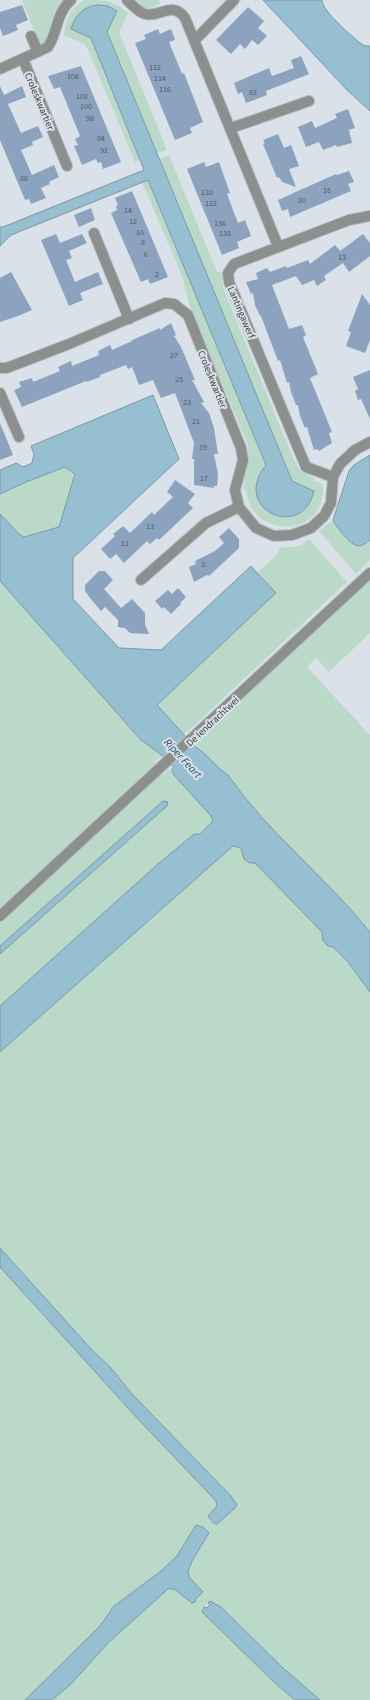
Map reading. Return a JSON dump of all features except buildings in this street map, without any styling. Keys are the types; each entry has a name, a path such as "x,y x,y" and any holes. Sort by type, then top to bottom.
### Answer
{"street":[{"name":"Croleskwartier","path":"0,69 48,47 52,41 62,10 71,0"},
{"path":"127,0 139,11 145,14 151,14 168,9 178,10 185,18 278,246"},
{"path":"195,40 234,0"},
{"path":"31,36 38,52"},
{"name":"Croleskwartier","path":"22,59 67,166"},
{"path":"231,128 309,101"},
{"name":"Lantingawerf","path":"333,477 306,467 229,282 228,273 234,264 278,246 349,220 370,216"},
{"path":"94,233 129,318"},
{"name":"Croleskwartier","path":"0,368 6,368 40,356 165,303 174,304 188,315 241,448 243,460 235,490 239,507 256,528 274,536 292,535 311,528 324,516 331,502 333,477 340,464 355,450 370,442"},
{"path":"0,393 18,437"},
{"path":"141,580 206,524 239,507"},
{"name":"De Iendrachtwei","path":"0,916 370,573"}],"green space":[{"path":"22,0 62,0 53,16 49,37 40,46"},
{"path":"85,0 98,0 113,3 128,13 119,32 167,150 157,153 107,31 117,11 104,6 92,6 81,12 73,23 91,38 140,160 135,162 86,45 64,35 66,24 72,10"},
{"path":"135,0 159,0 160,4 146,9"},
{"path":"169,155 217,272 223,273 222,284 225,293 294,460 299,469 314,478 313,481 321,483 323,488 321,504 313,516 301,524 288,527 274,525 261,519 251,507 246,491 244,490 248,445 190,307 182,276 142,182 148,180 266,466 257,479 256,495 286,517 301,512 314,492 292,481 159,159"},
{"path":"65,467 75,475 59,527 24,537 19,534 0,514 0,494"},
{"path":"333,520 352,544 361,546 370,540 370,560 356,574 319,531"},
{"path":"309,539 347,582 184,735 157,705 276,593 258,572 277,554 279,548 300,546"},
{"path":"370,577 370,633 329,672 316,658 307,667 370,735 370,932 335,892 279,836 228,775 222,773 199,749 194,746 199,741 203,741 198,738"},
{"path":"0,581 141,740 161,756 156,761 151,761 156,763 0,908"},
{"path":"172,767 174,769 174,775 211,816 213,821 200,834 194,835 158,864 0,1006 0,954 167,806 163,801 0,946 0,922 163,771 166,776 166,771"},
{"path":"233,846 241,848 322,932 322,937 348,962 370,992 370,1700 320,1700 282,1667 221,1607 208,1603 204,1607 203,1613 275,1683 295,1700 52,1700 70,1685 109,1642 165,1591 174,1589 192,1603 195,1602 203,1592 189,1578 188,1571 192,1560 209,1533 203,1527 177,1556 161,1571 114,1606 100,1626 25,1700 0,1700 0,1267 138,1419 216,1501 217,1506 209,1517 214,1523 217,1523 237,1507 231,1496 132,1394 111,1368 92,1350 0,1248 0,1052"}],"water":[{"path":"263,0 322,0 323,5 344,29 360,43 365,46 370,46 370,111 347,90"},
{"path":"97,5 108,6 117,11 107,32 292,481 314,491 307,506 296,515 284,517 272,514 262,506 257,495 257,481 266,465 148,180 11,235 0,246 0,227 144,170 91,38 71,29 80,12"},
{"name":"Riper Feart","path":"153,395 179,459 73,558 73,599 119,648 161,650 251,566 276,593 157,705 194,746 203,752 228,775 279,836 335,892 370,932 370,992 348,962 333,947 328,946 323,941 322,932 255,863 250,863 244,859 241,848 233,846 0,1052 0,1006 158,864 194,834 200,834 213,821 211,816 174,775 172,770 174,768 160,754 141,740 0,581 0,514 19,534 24,537 59,527 75,474 65,467 0,494 0,470 16,463 23,467 32,463 34,454 31,446"},
{"path":"370,455 370,540 359,546 348,540 333,520 349,471 354,465"},
{"path":"163,801 168,802 167,806 0,954 0,946"},
{"path":"0,1248 92,1350 111,1368 132,1394 231,1496 237,1505 217,1524 208,1516 217,1506 216,1501 138,1419 0,1267"},
{"path":"196,1525 203,1527 209,1533 192,1561 188,1572 189,1577 203,1592 195,1602 192,1603 174,1589 168,1589 109,1642 70,1685 52,1700 25,1700 100,1626 114,1606 161,1571 177,1556"},
{"path":"210,1601 221,1607 282,1667 320,1700 295,1700 275,1683 203,1613 202,1611 204,1607 206,1608 210,1605 208,1603"}]}
